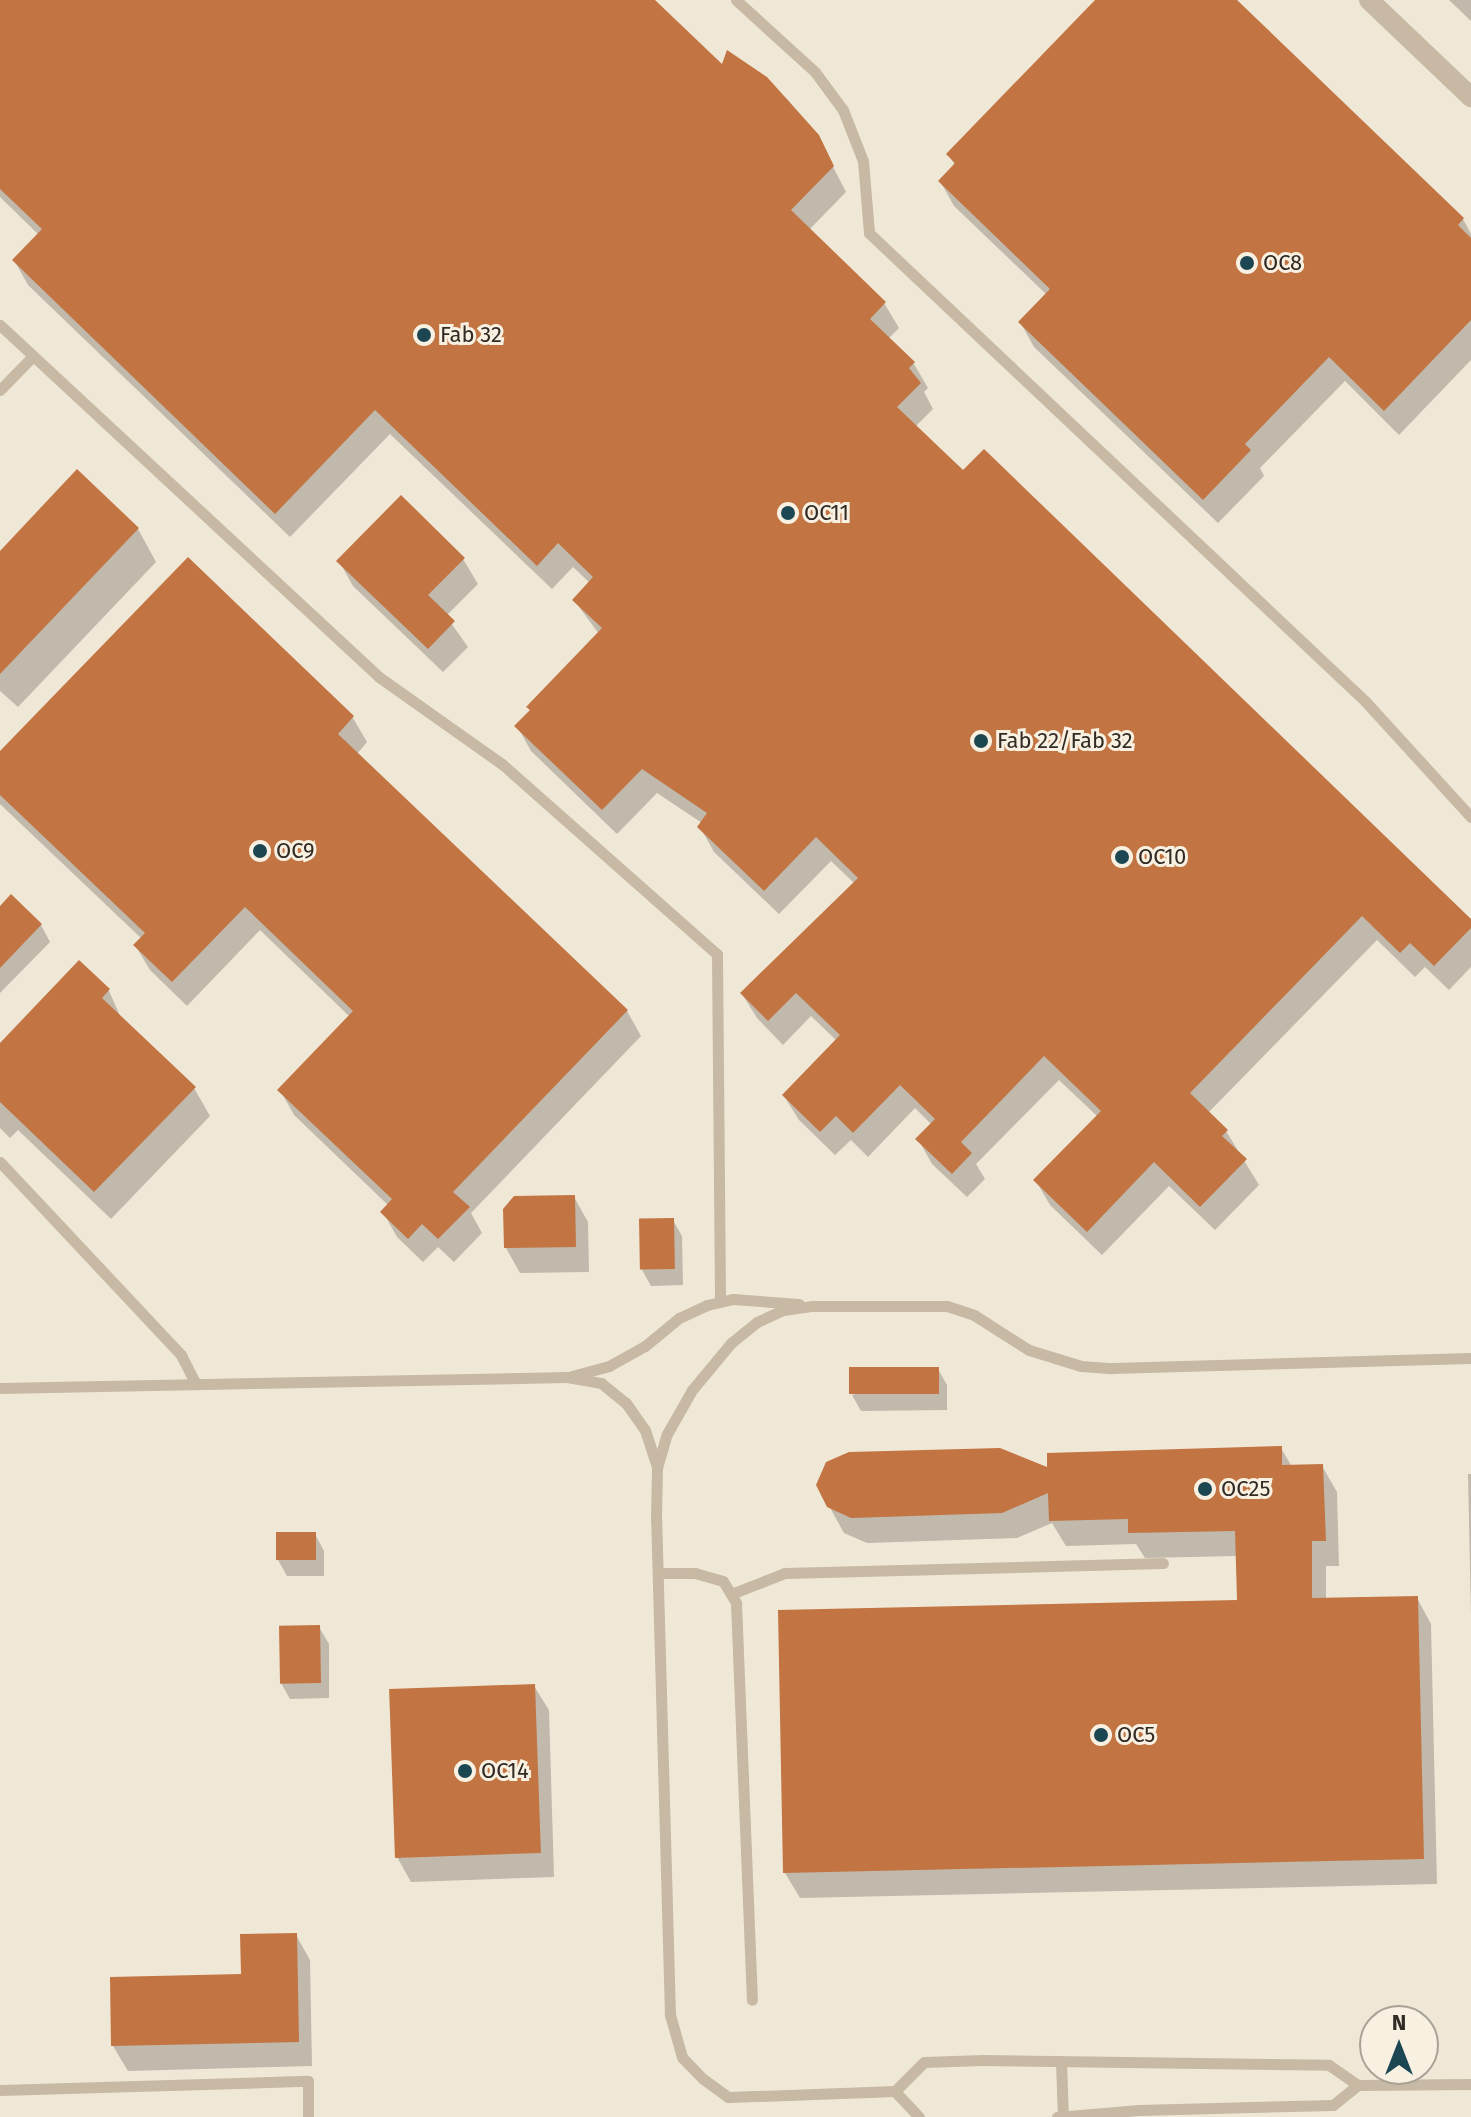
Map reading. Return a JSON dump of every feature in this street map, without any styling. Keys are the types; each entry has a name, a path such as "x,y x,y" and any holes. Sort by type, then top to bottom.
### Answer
{"street":[{"path":"1369,0 1471,97"}],"lane":[{"path":"736,0 815,72 843,110 863,161 869,233 1365,701 1471,817"},
{"path":"0,325 379,677 502,764 717,954 720,1302"},
{"path":"0,390 33,356"},
{"path":"0,1162 181,1355 195,1383"},
{"path":"567,1377 609,1366 645,1346 679,1318 720,1302 776,1301 813,1306"},
{"path":"1471,1358 1128,1368 1081,1366 1029,1350 974,1315 947,1306 813,1306 783,1310 757,1322 731,1343 692,1390 667,1434 657,1468 670,2015 682,2057 703,2079 728,2097 895,2091 924,2062 1061,2061 1329,2065 1358,2085 1471,2084"},
{"path":"0,1388 567,1377 601,1383 626,1403 645,1430 657,1468"},
{"path":"731,1594 785,1573 1163,1563"},
{"path":"658,1573 695,1573 723,1581 736,1603 752,2000"},
{"path":"1061,2061 1060,2117 1139,2110 1333,2105 1358,2085"},
{"path":"0,2090 308,2081 308,2117"},
{"path":"895,2091 919,2117"}],"building":[{"path":"0,0 655,0 722,64 727,50 767,77 819,135 834,166 791,210 886,302 870,319 915,362 909,368 921,383 897,407 963,470 984,449 1471,919 1471,928 1434,966 1410,943 1400,953 1362,916 1190,1093 1228,1130 1222,1136 1247,1159 1200,1207 1154,1162 1087,1232 1033,1180 1101,1111 1044,1056 961,1142 972,1153 952,1174 915,1139 935,1119 900,1085 853,1133 836,1116 820,1132 782,1095 840,1035 796,993 768,1021 740,993 858,878 816,837 764,891 697,827 707,813 642,769 602,810 514,726 530,710 526,707 602,628 572,600 593,577 558,543 537,566 375,410 275,514 12,260 42,229 0,189"},
{"name":"OC8","path":"1095,0 1237,0 1464,218 1458,225 1471,238 1471,320 1384,411 1329,357 1245,444 1251,450 1203,500 1018,322 1050,289 938,181 955,163 946,154"},
{"path":"77,469 139,528 0,674 0,551"},
{"path":"401,495 465,558 428,595 455,621 428,649 336,561"},
{"name":"OC9","path":"188,557 354,716 338,734 628,1010 453,1192 470,1207 438,1239 422,1224 408,1239 380,1212 392,1199 277,1090 353,1011 245,907 172,982 133,945 145,933 0,795 0,751"},
{"path":"11,894 42,924 0,968 0,906"},
{"path":"79,960 110,989 102,998 196,1087 94,1192 0,1102 0,1043"},
{"path":"575,1195 576,1247 504,1248 503,1209 514,1196"},
{"path":"674,1218 675,1269 640,1270 639,1219"},
{"path":"849,1367 939,1367 939,1394 849,1394"},
{"name":"OC5","path":"1282,1446 1282,1465 1323,1464 1326,1541 1312,1541 1312,1598 1418,1596 1424,1859 783,1873 778,1610 1237,1600 1235,1531 1128,1533 1128,1519 1049,1521 1048,1493 1002,1513 851,1518 827,1507 816,1485 826,1462 849,1452 1000,1448 1047,1467 1047,1453"},
{"path":"276,1532 316,1532 316,1560 276,1560"},
{"path":"320,1625 321,1683 280,1684 279,1626"},
{"name":"OC14","path":"535,1684 541,1853 395,1858 389,1689"},
{"path":"297,1933 299,2042 111,2046 110,1977 241,1974 240,1934"}],"place":[{"name":"OC8","path":"1247,263"},
{"name":"Fab 32","path":"424,335"},
{"name":"OC11","path":"788,513"},
{"name":"Fab 22/Fab 32","path":"981,741"},
{"name":"OC9","path":"260,851"},
{"name":"OC10","path":"1122,857"},
{"name":"OC25","path":"1205,1489"},
{"name":"OC5","path":"1101,1735"},
{"name":"OC14","path":"465,1771"}]}
